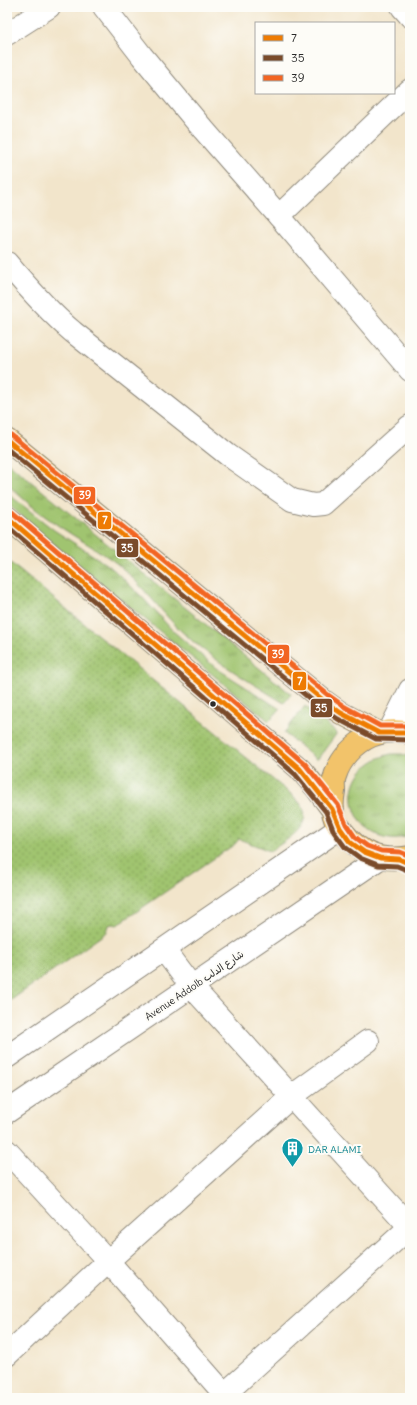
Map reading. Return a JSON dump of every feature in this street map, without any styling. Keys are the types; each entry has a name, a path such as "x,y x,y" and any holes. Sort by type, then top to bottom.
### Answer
{"main road":[{"path":"7,440 324,701 341,713 384,732"},
{"path":"7,517 300,769 317,789 350,842 364,852 400,860"},
{"path":"336,819 334,777 341,762 351,750 364,740 384,732 405,732 410,734"}],"street":[{"path":"7,34 49,7"},
{"path":"104,7 142,56 196,121 410,370"},
{"path":"402,7 410,16"},
{"path":"279,216 410,90"},
{"path":"7,263 54,316 73,332 228,455 292,500 313,505 324,504 410,426"},
{"path":"384,732 410,690"},
{"path":"7,1057 164,950 336,819"},
{"name":"Avenue Addolb شارع الدلب","path":"7,1112 192,987 400,860"},
{"path":"7,1150 108,1261 224,1397 410,1227 192,987 164,950"},
{"path":"7,1355 108,1261 292,1096 368,1041"}],"green space":[{"path":"7,462 291,694 284,703 204,651 180,630 136,581 120,566 50,520 25,500 7,484"},
{"path":"7,493 54,530 114,570 143,598 173,631 216,668 280,709 269,721 44,536 7,503"},
{"path":"7,560 293,796 301,805 304,813 304,821 294,834 270,851 239,839 235,844 117,925 109,925 107,932 7,1003"},
{"path":"305,706 337,733 317,760 284,733"},
{"path":"391,754 402,754 410,757 410,836 389,838 373,832 361,821 354,807 353,791 359,776 371,763"}],"transit line":[{"name":"39","path":"11,435 328,695 345,707 380,726 410,726"},
{"name":"7","path":"7,440 324,701 341,713 379,733 410,733"},
{"name":"35","path":"7,449 320,707 338,719 376,739 409,740"},
{"name":"39","path":"12,512 305,764 338,805 346,824 355,837 367,846 381,851 400,852 410,856"},
{"name":"7","path":"7,517 300,769 332,809 340,828 350,842 364,852 380,858 399,859 410,864"},
{"name":"35","path":"7,526 295,774 326,812 334,832 345,847 360,858 378,865 397,866 407,870"}],"place":[{"name":"DAR ALAMI","path":"293,1168"}]}
